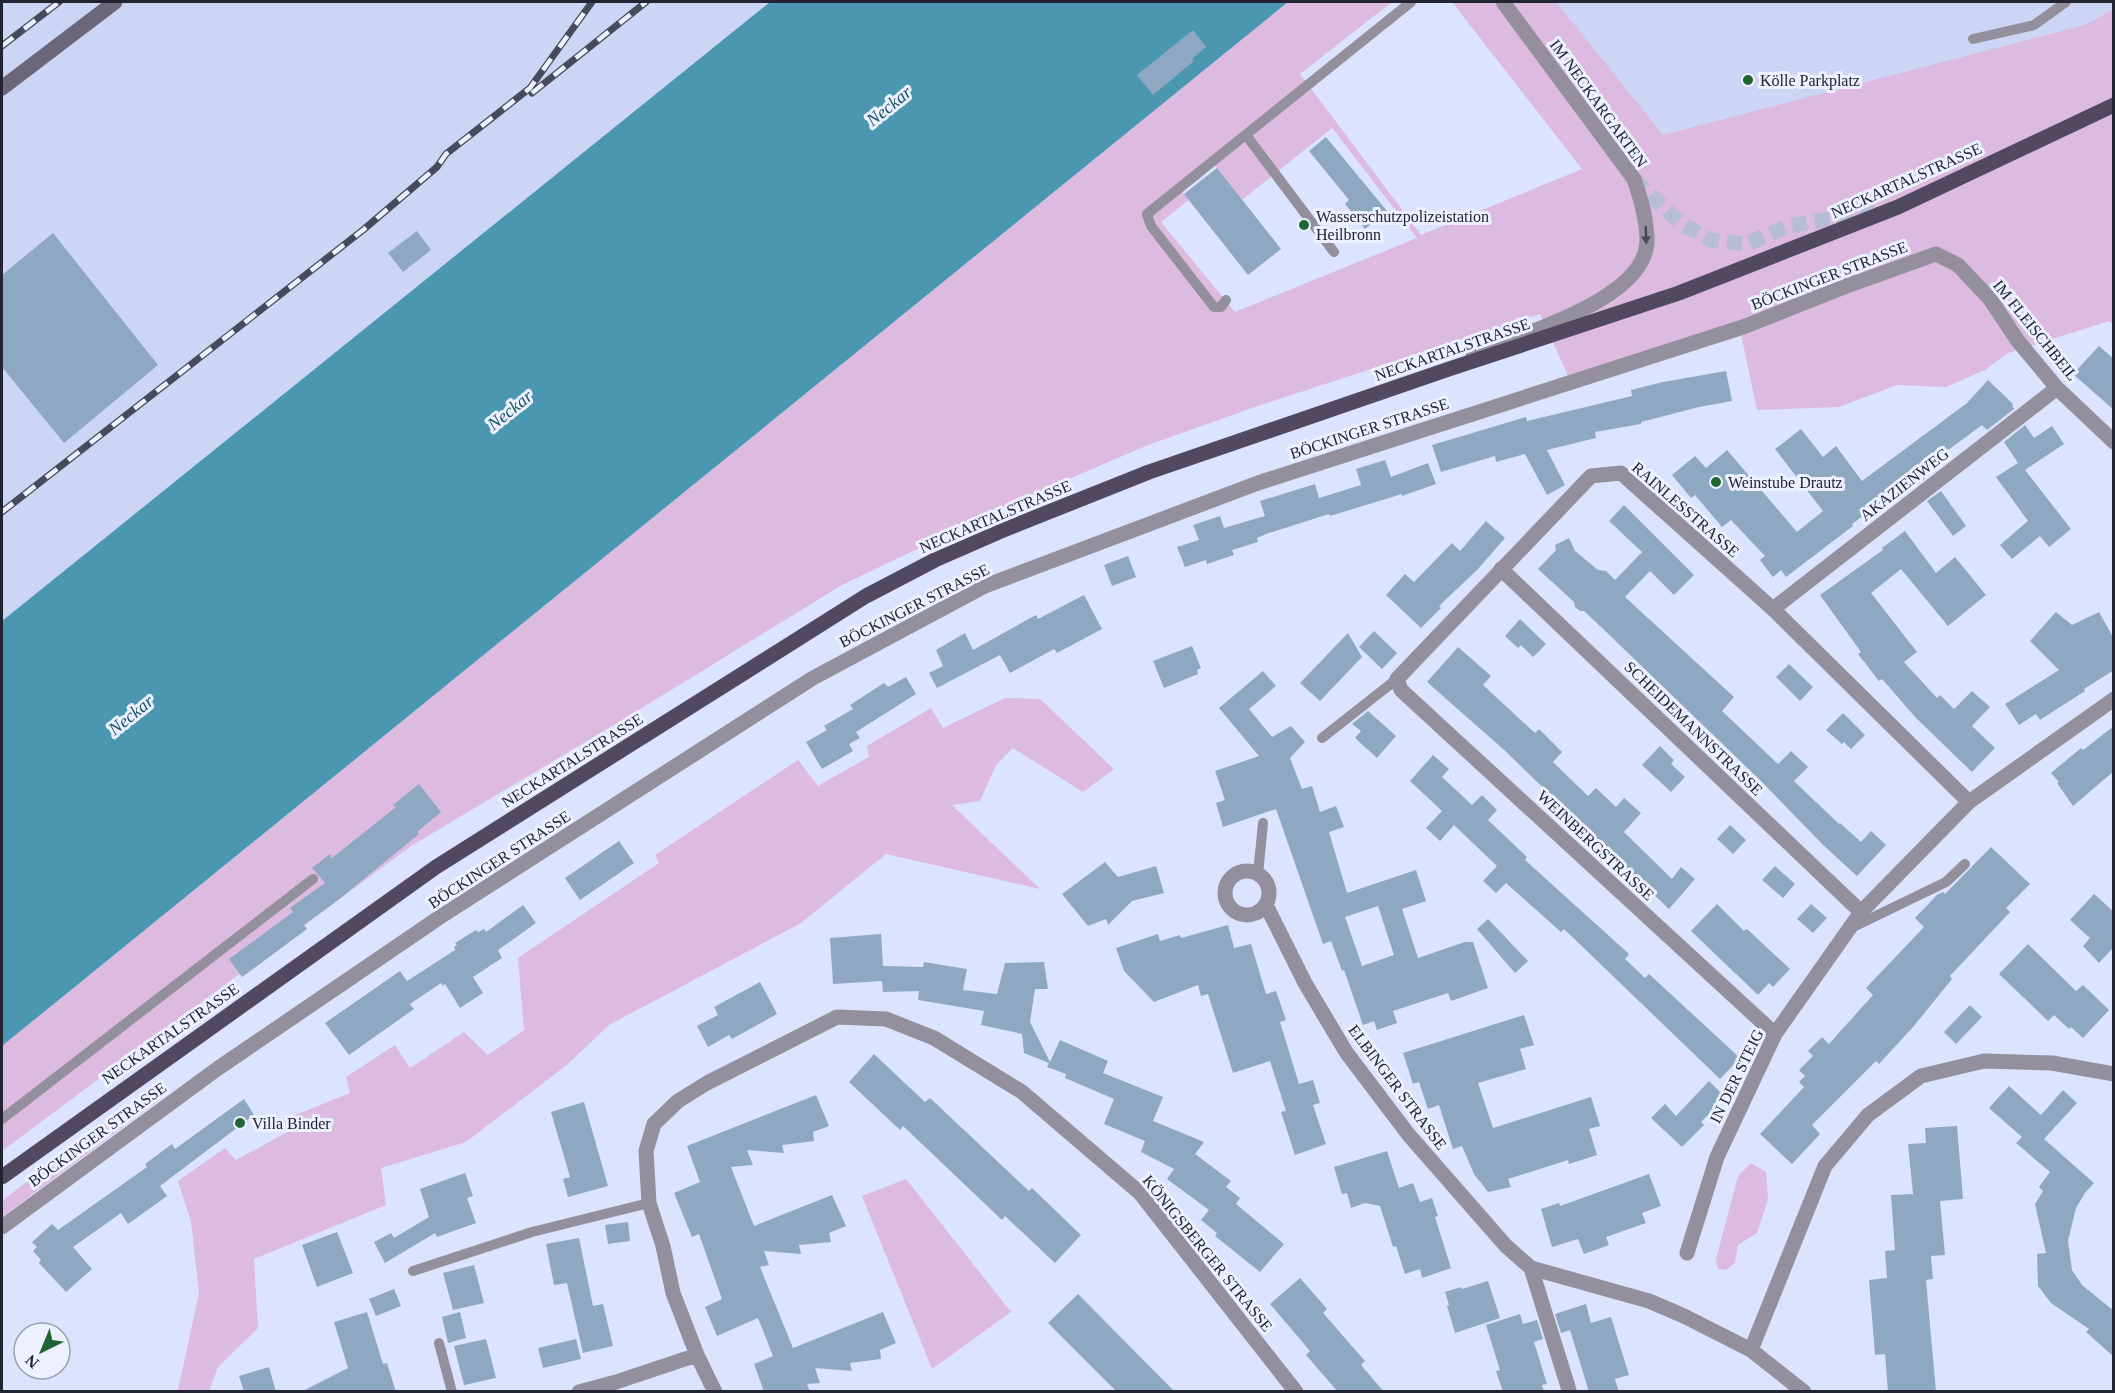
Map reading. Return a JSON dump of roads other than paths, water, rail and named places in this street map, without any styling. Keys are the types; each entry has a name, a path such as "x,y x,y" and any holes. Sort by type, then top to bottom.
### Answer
{"main road":[{"path":"2,88 115,2"},
{"name":"NECKARTALSTRASSE","path":"2,1177 436,867 866,596 935,560 1149,472 1679,293 1898,207 2114,105"}],"street":[{"name":"IM NECKARGARTEN","path":"1449,369 1495,345 1591,306 1625,283 1640,263 1647,244 1644,210 1634,178 1503,2"},
{"name":"BÖCKINGER STRASSE","path":"2,1227 217,1070 440,917 813,678 985,586 1258,483 1743,327 1936,254 1958,265"},
{"name":"IM FLEISCHBEIL","path":"1958,265 1990,299 2018,341 2057,388 2114,442"},
{"name":"AKAZIENWEG","path":"1773,609 2057,388"},
{"name":"RAINLESSTRASSE","path":"1397,679 1591,476 1621,473 1773,609 1969,802"},
{"name":"SCHEIDEMANNSTRASSE","path":"1501,569 1861,912"},
{"name":"WEINBERGSTRASSE","path":"1397,679 1401,690 1776,1034"},
{"name":"IN DER STEIG","path":"1687,1253 1717,1157 1776,1034 1861,912 1969,802 2114,699"},
{"path":"1258,874 1246,871 1230,878 1225,888 1225,898 1236,913 1248,916 1258,913 1266,905"},
{"name":"ELBINGER STRASSE","path":"1258,874 1266,881 1269,888 1270,894 1266,905 1305,982 1347,1052 1415,1143 1506,1246 1531,1268 1649,1301 1684,1316 1751,1350 1804,1392"},
{"name":"KÖNIGSBERGER STRASSE","path":"715,1392 697,1355 673,1293 663,1246 649,1203 645,1169 646,1151 654,1124 678,1101 707,1083 837,1017 886,1019 934,1038 1022,1092 1140,1193 1296,1392"},
{"path":"1751,1350 1825,1166 1868,1115 1921,1076 1984,1061 2052,1063 2114,1074"},
{"path":"1531,1268 1569,1390"},
{"path":"579,1392 618,1387 697,1355"}],"lane":[{"path":"1226,300 1221,307 1214,307 1151,226 1147,214 1411,2"},
{"path":"1973,39 2034,25 2066,2"},
{"path":"1246,135 1334,252"},
{"name":"RAINLESSTRASSE","path":"1322,738 1397,679"},
{"path":"1258,874 1263,823"},
{"name":"IN DER STEIG","path":"1848,929 1946,882 1965,864"},
{"path":"2,1119 313,879"},
{"path":"413,1271 532,1232 649,1203"},
{"path":"439,1343 452,1392"}],"water":[{"name":"Neckar","path":"770,2 1288,2 2,1046 2,621"}],"tunnel":[{"path":"1634,179 1680,223 1711,240 1746,244 1789,226 1880,210"}],"railway":[{"path":"2,46 59,2"},
{"path":"2,512 363,230 437,167 446,154 530,88 592,2"},
{"path":"532,93 646,2"}],"place":[{"name":"Kölle Parkplatz","path":"1748,80"},
{"name":"Wasserschutzpolizeistation Heilbronn","path":"1304,225"},
{"name":"Weinstube Drautz","path":"1716,482"},
{"name":"Villa Binder","path":"240,1123"}]}
